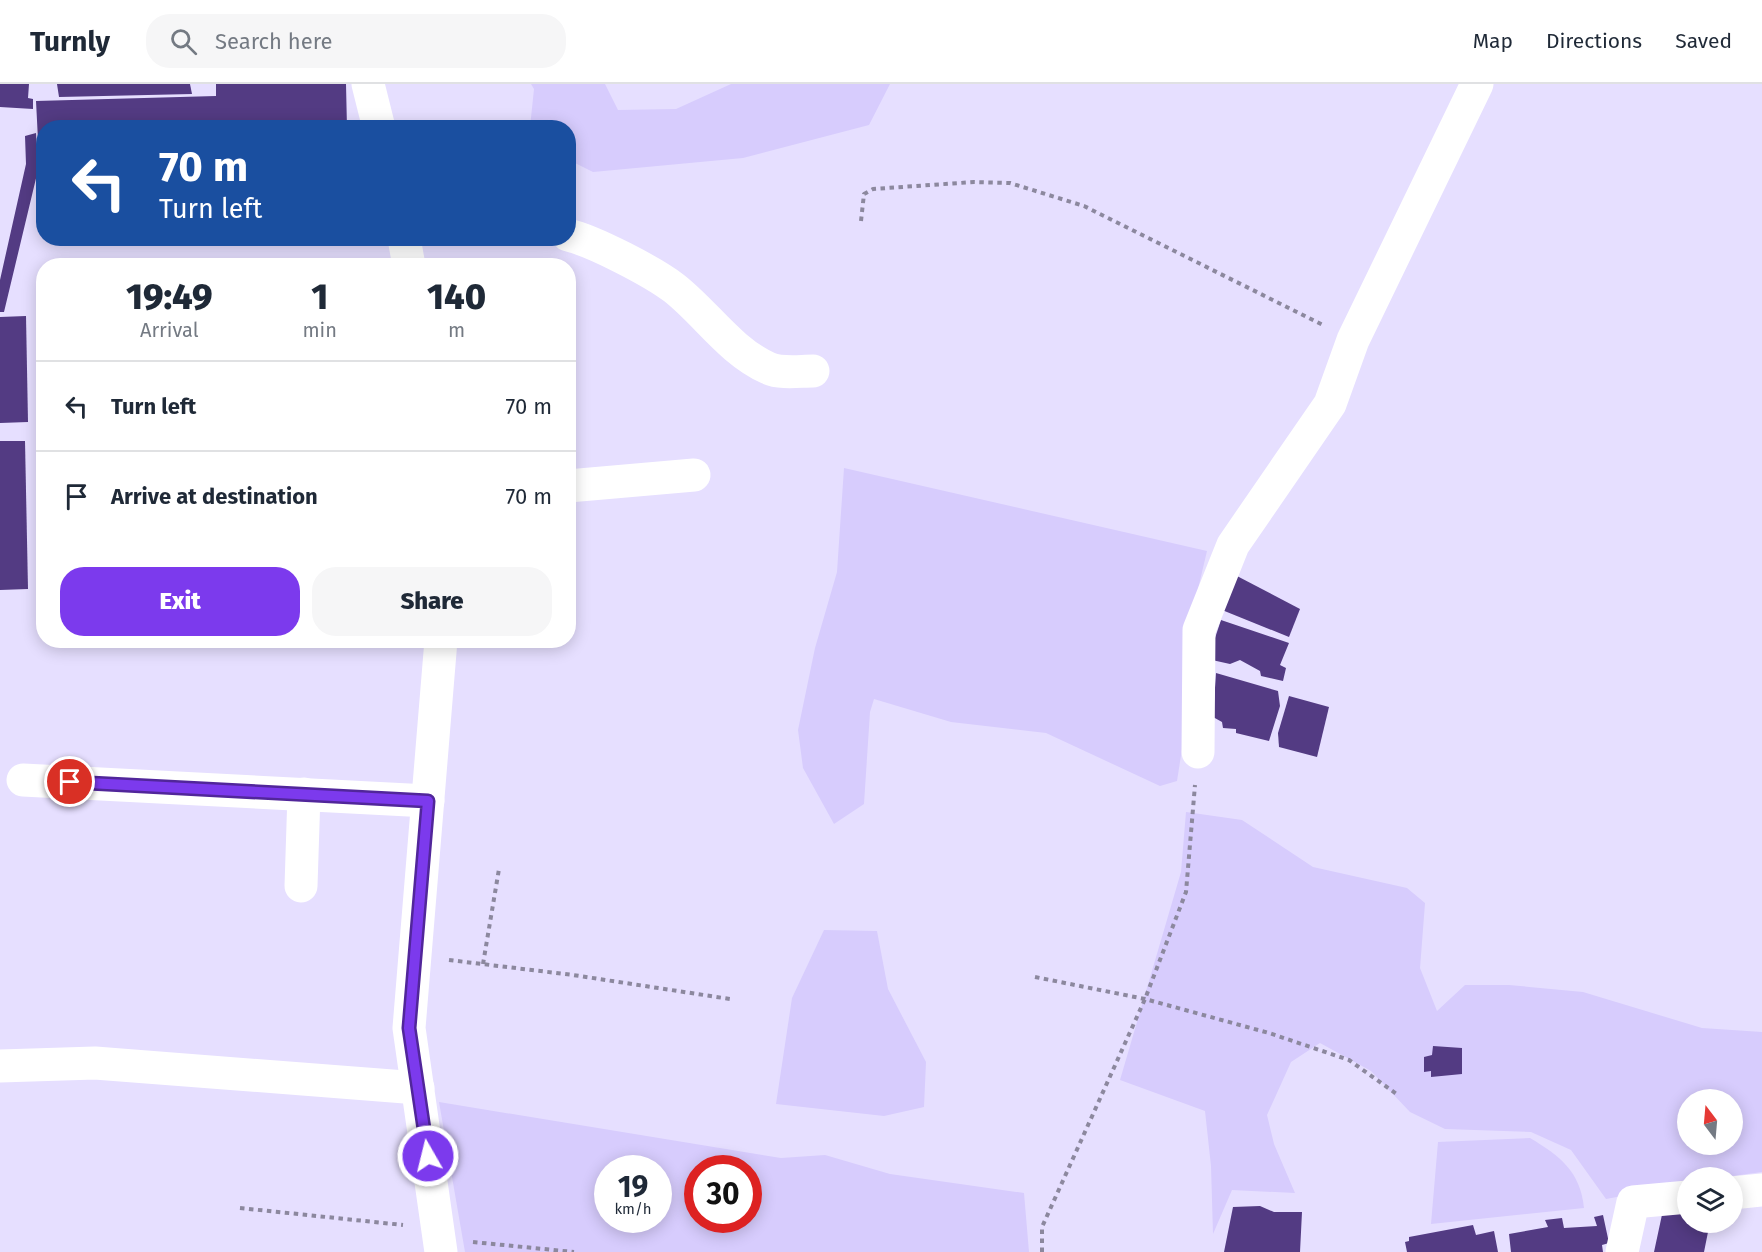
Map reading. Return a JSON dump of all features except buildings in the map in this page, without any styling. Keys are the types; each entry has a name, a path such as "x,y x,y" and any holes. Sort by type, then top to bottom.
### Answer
{"street":[{"path":"368,84 377,120"},
{"path":"1198,752 1199,630 1233,545 1330,404 1353,340 1477,84"},
{"path":"576,237 586,239 674,288 729,341 768,369 784,372 813,371"},
{"path":"576,485 694,475"},
{"path":"440,648 409,1028 440,1238"},
{"path":"23,780 428,801"},
{"path":"301,886 304,794"},
{"path":"0,1066 95,1064 418,1088"},
{"path":"1743,1192 1762,1191"},
{"path":"1622,1252 1633,1202 1677,1198"}],"path":[{"path":"861,221 864,194 873,189 974,182 1010,183 1084,206 1353,340"},
{"path":"1042,1252 1042,1227 1144,999 1186,892 1198,752"},
{"path":"483,964 499,869"},
{"path":"415,957 483,964 730,999"},
{"path":"1035,978 1144,999 1269,1033 1348,1060 1398,1095"},
{"path":"240,1208 392,1225 440,1238 574,1252"}],"shaded area":[{"path":"531,84 605,84 618,110 676,109 731,84 890,84 869,125 743,158 593,172 576,164 576,120 531,120 534,89"},
{"path":"844,468 1207,551 1190,623 1182,749 1177,781 1160,786 1046,733 951,722 874,699 870,712 864,804 834,824 803,768 798,730 815,648 837,572"},
{"path":"1186,812 1242,820 1313,867 1407,888 1425,903 1420,968 1437,1011 1465,985 1509,985 1583,992 1702,1028 1762,1032 1762,1172 1743,1175 1743,1167 1677,1167 1677,1186 1606,1199 1571,1150 1531,1132 1445,1129 1410,1112 1371,1071 1320,1043 1291,1062 1267,1115 1274,1144 1295,1193 1232,1190 1213,1234 1211,1166 1205,1111 1120,1080 1181,872"},
{"path":"824,930 877,931 888,989 926,1062 924,1107 884,1116 776,1104 792,998"},
{"path":"439,1102 781,1158 825,1155 890,1174 1024,1193 1029,1252 465,1252"},
{"path":"1530,1138 1551,1151 1567,1166 1578,1184 1584,1208 1431,1224 1438,1142"}],"route":[{"path":"70,782 428,801 409,1028 428,1156"}]}
